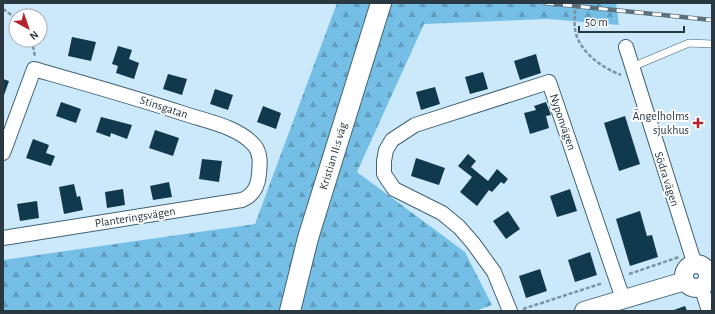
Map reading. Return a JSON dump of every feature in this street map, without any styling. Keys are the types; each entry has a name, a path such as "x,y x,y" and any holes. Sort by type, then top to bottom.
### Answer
{"main road":[{"name":"Kristian II:s väg","path":"290,311 308,238 381,3"}],"street":[{"name":"Södra vägen","path":"626,47 700,276 709,311"},
{"name":"Stinsgatan","path":"3,154 34,69 141,100 221,126 242,135 254,145 259,155 258,182"},
{"name":"Nyponvägen","path":"510,311 494,272 484,256 459,227 442,213 397,192 390,184 382,168 386,150 392,140 414,125 549,82 623,299"},
{"name":"Planteringsvägen","path":"3,238 242,200 253,192 258,182"},
{"path":"584,311 700,276"}],"lane":[{"path":"632,67 689,43 712,44"}],"path":[{"path":"575,10 574,28 576,36 586,52 604,67 637,81"}],"green space":[{"path":"337,3 616,3 619,25 548,19 424,24 357,172 465,252 492,305 475,311 3,311 3,260 255,224"}],"building":[{"path":"72,37 96,42 91,61 68,56"},
{"path":"118,46 132,50 129,59 139,63 134,79 116,73 118,66 112,64"},
{"path":"536,54 541,73 520,80 514,61"},
{"path":"483,72 488,89 470,94 465,77"},
{"path":"168,74 187,79 182,95 163,89"},
{"path":"3,79 9,81 3,98"},
{"path":"435,87 440,104 421,110 416,92"},
{"path":"215,89 233,95 228,110 210,104"},
{"path":"61,102 81,109 76,123 56,116"},
{"path":"546,102 551,115 546,116 549,128 530,134 524,113 536,110 534,106"},
{"path":"263,106 281,113 276,129 257,122"},
{"path":"625,116 640,164 619,171 604,123"},
{"path":"101,117 132,125 127,139 111,133 110,137 96,132"},
{"path":"155,130 179,138 173,156 149,148"},
{"path":"33,139 49,145 46,153 55,156 51,166 26,158"},
{"path":"468,154 476,161 471,167 488,181 497,169 508,179 504,184 501,182 492,192 489,190 477,206 460,192 472,177 458,166"},
{"path":"416,158 445,168 439,185 411,176"},
{"path":"202,159 222,161 219,182 199,179"},
{"path":"169,182 172,197 153,200 150,186"},
{"path":"74,184 77,197 80,196 83,210 64,214 59,187"},
{"path":"123,189 125,205 107,208 105,192"},
{"path":"570,189 577,211 557,217 550,196"},
{"path":"37,201 39,218 20,221 17,204"},
{"path":"508,211 520,229 506,239 493,221"},
{"path":"640,211 647,236 652,235 658,257 630,266 616,219"},
{"path":"590,252 597,275 575,282 568,260"},
{"path":"540,269 547,291 526,298 519,276"},
{"path":"685,306 687,311 671,311"}],"railway":[{"path":"545,3 712,20"}],"place":[{"name":"Ängelholms sjukhus","path":"698,123"}]}
